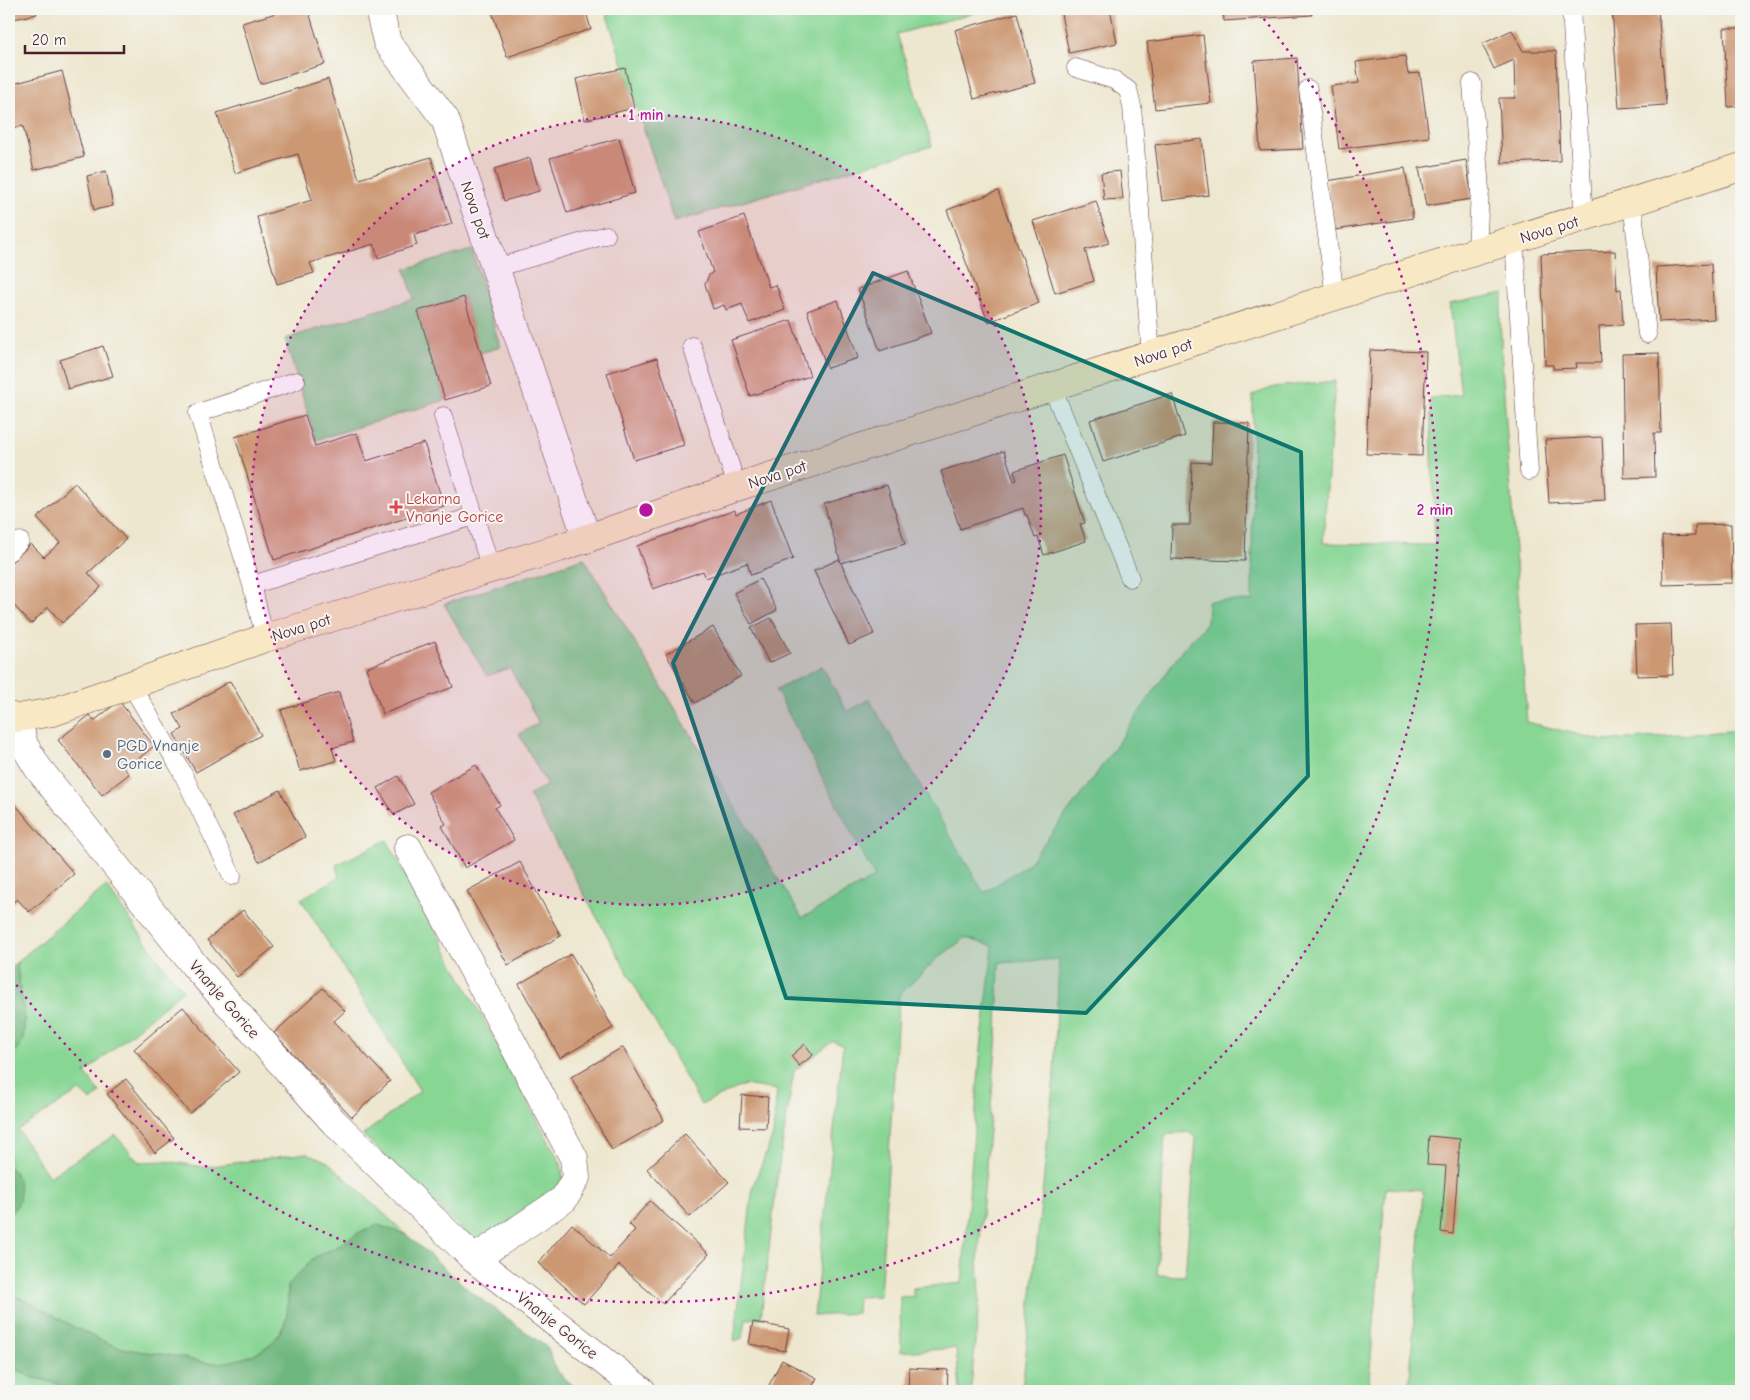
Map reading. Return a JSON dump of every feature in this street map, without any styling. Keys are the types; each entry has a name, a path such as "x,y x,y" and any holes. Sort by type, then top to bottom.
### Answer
{"street":[{"name":"Nova pot","path":"379,9 387,42 445,119 587,539"},
{"name":"Nova pot","path":"14,726 130,683 265,638 587,539 737,487 1741,167"},
{"name":"Vnanje Gorice","path":"14,726 38,768 195,966 333,1121 474,1260 642,1391"},
{"path":"408,848 574,1158 576,1178 564,1198 474,1260"}],"lane":[{"path":"1571,9 1584,218"},
{"path":"1076,68 1114,80 1128,90 1132,106 1151,356"},
{"path":"1472,83 1480,190 1477,252"},
{"path":"1308,89 1334,297"},
{"path":"1632,202 1647,334"},
{"path":"496,268 606,235"},
{"path":"1514,240 1529,471"},
{"path":"692,346 737,487"},
{"path":"265,638 252,585 198,413 296,381"},
{"path":"1052,387 1130,578"},
{"path":"443,416 491,569"},
{"path":"252,585 474,516"},
{"path":"130,683 180,768 232,876"}],"highlighted area":[{"path":"873,273 1301,452 1308,776 1086,1013 786,998 673,663"}],"green space":[{"path":"605,9 988,9 897,34 932,146 674,222"},
{"path":"472,250 500,347 480,353 464,297 418,311 445,400 316,440 285,339 414,299 405,269"},
{"path":"1504,293 1500,315 1502,365 1527,722 1604,741 1741,730 1741,1052 1736,1061 1741,1081 1739,1164 1741,1220 1736,1223 1733,1235 1741,1242 1741,1391 1409,1391 1423,1190 1386,1188 1368,1391 1022,1391 1054,1077 1059,959 999,963 997,1035 978,1262 980,1291 971,1389 970,1391 960,1391 956,1348 901,1352 900,1296 913,1297 913,1288 962,1283 980,1057 993,946 965,938 938,958 899,995 880,1296 858,1297 857,1313 814,1316 843,1046 833,1041 794,1071 778,1171 761,1318 746,1319 743,1338 734,1341 753,1186 773,1135 777,1090 744,1085 701,1105 529,795 547,785 519,734 539,723 510,668 487,676 444,604 584,558 802,918 875,877 776,690 822,666 847,712 869,699 984,893 1028,864 1090,783 1183,649 1207,623 1208,601 1252,601 1253,395 1274,387 1335,381 1323,543 1435,545 1430,398 1461,395 1450,304","holes":["1188,1132 1196,1138 1185,1276 1157,1275 1165,1135"]},
{"path":"387,840 561,1164 563,1179 558,1189 485,1239 473,1240 363,1135 420,1091 301,899 339,877 336,865"},
{"path":"106,886 166,970 183,990 85,1073 100,1093 91,1101 79,1091 18,1130 49,1177 115,1135 139,1162 165,1161 204,1167 307,1153 328,1162 407,1235 378,1225 358,1233 337,1247 315,1257 288,1285 286,1317 278,1336 263,1349 233,1361 207,1363 115,1346 9,1294 9,1213 13,1211 15,1172 9,1167 9,1057 20,1046 24,1028 17,962"},
{"path":"17,962 24,1028 20,1046 9,1057 9,969"},
{"path":"9,1167 19,1183 20,1197 18,1204 9,1213"},
{"path":"378,1225 407,1235 470,1291 548,1348 556,1370 579,1391 66,1391 56,1383 31,1377 9,1365 9,1294 94,1337 124,1348 212,1363 243,1358 263,1349 278,1336 286,1317 288,1285 315,1257 337,1247 358,1233"},
{"path":"9,1365 31,1377 56,1383 66,1391 9,1391"}],"building":[{"path":"9,9 35,9 37,14 9,20"},
{"path":"290,9 308,9 325,64 260,84 242,23"},
{"path":"491,9 585,9 591,29 507,57"},
{"path":"1060,9 1110,9 1117,43 1069,53"},
{"path":"1223,9 1311,9 1312,15 1224,21"},
{"path":"1612,9 1658,9 1666,105 1619,108"},
{"path":"1017,13 1035,83 974,99 955,30"},
{"path":"1724,28 1741,28 1741,106 1728,107"},
{"path":"1512,30 1523,51 1556,51 1560,161 1502,163 1499,98 1515,98 1514,60 1494,69 1482,44"},
{"path":"1203,35 1211,103 1155,109 1147,42"},
{"path":"1405,56 1408,74 1420,73 1429,137 1339,149 1331,86 1359,83 1356,62"},
{"path":"1297,58 1303,149 1260,151 1254,61"},
{"path":"625,68 634,108 585,120 576,79"},
{"path":"62,71 84,157 34,170 23,126 9,129 9,85"},
{"path":"328,79 359,179 431,157 452,224 414,235 417,245 378,258 374,244 310,263 314,273 277,284 257,217 312,200 298,154 235,173 217,113"},
{"path":"619,138 635,193 567,213 550,158"},
{"path":"1202,139 1209,195 1162,201 1155,145"},
{"path":"530,158 539,191 504,201 494,169"},
{"path":"1466,160 1472,199 1426,206 1419,168"},
{"path":"1405,168 1413,218 1335,230 1327,181"},
{"path":"106,171 113,206 94,210 87,176"},
{"path":"1120,171 1123,199 1104,200 1101,173"},
{"path":"998,191 1039,303 988,322 947,210"},
{"path":"1096,201 1109,243 1085,250 1094,281 1055,293 1033,221"},
{"path":"744,216 769,287 776,285 785,310 749,323 742,304 726,310 724,305 713,309 705,284 709,275 713,272 699,232"},
{"path":"1615,251 1617,290 1621,289 1623,325 1599,326 1601,363 1576,363 1577,368 1553,369 1553,365 1545,365 1541,254"},
{"path":"1711,264 1714,319 1659,322 1656,267"},
{"path":"908,271 931,333 880,351 858,289"},
{"path":"464,297 491,386 445,400 418,311"},
{"path":"838,300 858,358 827,368 807,311"},
{"path":"791,320 810,376 750,396 731,340"},
{"path":"103,346 113,376 68,389 60,360"},
{"path":"1370,350 1426,352 1422,456 1366,454"},
{"path":"1659,353 1661,433 1654,433 1655,477 1624,478 1622,354"},
{"path":"657,358 684,445 634,460 607,373"},
{"path":"1172,394 1185,436 1103,462 1090,420"},
{"path":"305,415 315,446 357,433 366,461 424,443 444,506 274,560 235,437"},
{"path":"1213,422 1249,423 1245,561 1171,559 1172,525 1190,525 1192,462 1211,463"},
{"path":"1602,437 1605,500 1549,503 1545,440"},
{"path":"1004,451 1014,481 1017,480 1014,471 1063,455 1085,523 1080,524 1086,541 1044,555 1038,537 1035,538 1023,508 960,529 941,471"},
{"path":"75,483 126,539 88,573 101,587 62,623 48,607 31,624 9,600 9,564 31,544 44,557 60,543 37,518"},
{"path":"887,485 905,544 841,563 824,504"},
{"path":"771,500 793,559 751,575 747,563 706,578 703,571 653,589 637,546 735,510 736,514"},
{"path":"1731,524 1732,583 1663,585 1662,536 1695,535 1695,525"},
{"path":"839,559 874,634 849,645 814,571"},
{"path":"760,579 777,610 751,624 734,593"},
{"path":"771,618 790,653 769,663 751,628"},
{"path":"1671,624 1673,675 1637,676 1635,625"},
{"path":"713,627 741,676 695,703 666,654"},
{"path":"435,641 453,687 383,714 366,668"},
{"path":"230,681 261,735 196,772 174,734 183,729 174,714"},
{"path":"339,692 353,742 332,748 336,761 300,771 281,710"},
{"name":"PGD Vnanje Gorice","path":"119,701 154,746 132,764 130,762 123,767 129,774 102,795 58,740 90,715 94,721"},
{"path":"476,765 500,805 495,808 514,840 465,868 442,826 446,824 428,792"},
{"path":"398,776 414,804 394,815 378,788"},
{"path":"280,790 305,837 259,862 233,815"},
{"path":"9,797 74,874 29,912 17,899 9,906"},
{"path":"520,862 561,936 508,965 467,891"},
{"path":"243,910 274,947 237,977 207,940"},
{"path":"571,954 613,1028 560,1058 519,984"},
{"path":"323,988 345,1011 334,1021 390,1081 352,1117 274,1033"},
{"path":"183,1007 239,1072 190,1113 134,1049"},
{"path":"805,1044 813,1055 799,1066 791,1056"},
{"path":"623,1047 664,1120 612,1150 571,1077"},
{"path":"126,1079 174,1138 155,1153 107,1094"},
{"path":"742,1095 768,1097 766,1128 740,1127"},
{"path":"685,1134 729,1182 690,1217 647,1169"},
{"path":"1429,1136 1460,1139 1453,1234 1441,1232 1446,1166 1427,1165"},
{"path":"650,1201 709,1254 663,1304 619,1265 584,1304 538,1263 572,1224 610,1258 635,1230 629,1224"},
{"path":"753,1322 789,1329 785,1351 749,1344"},
{"path":"782,1360 817,1378 810,1391 766,1391"},
{"path":"909,1368 948,1370 947,1391 908,1391"}],"place":[{"name":"Lekarna Vnanje Gorice","path":"396,507"},
{"name":"PGD Vnanje Gorice","path":"107,754"}]}
